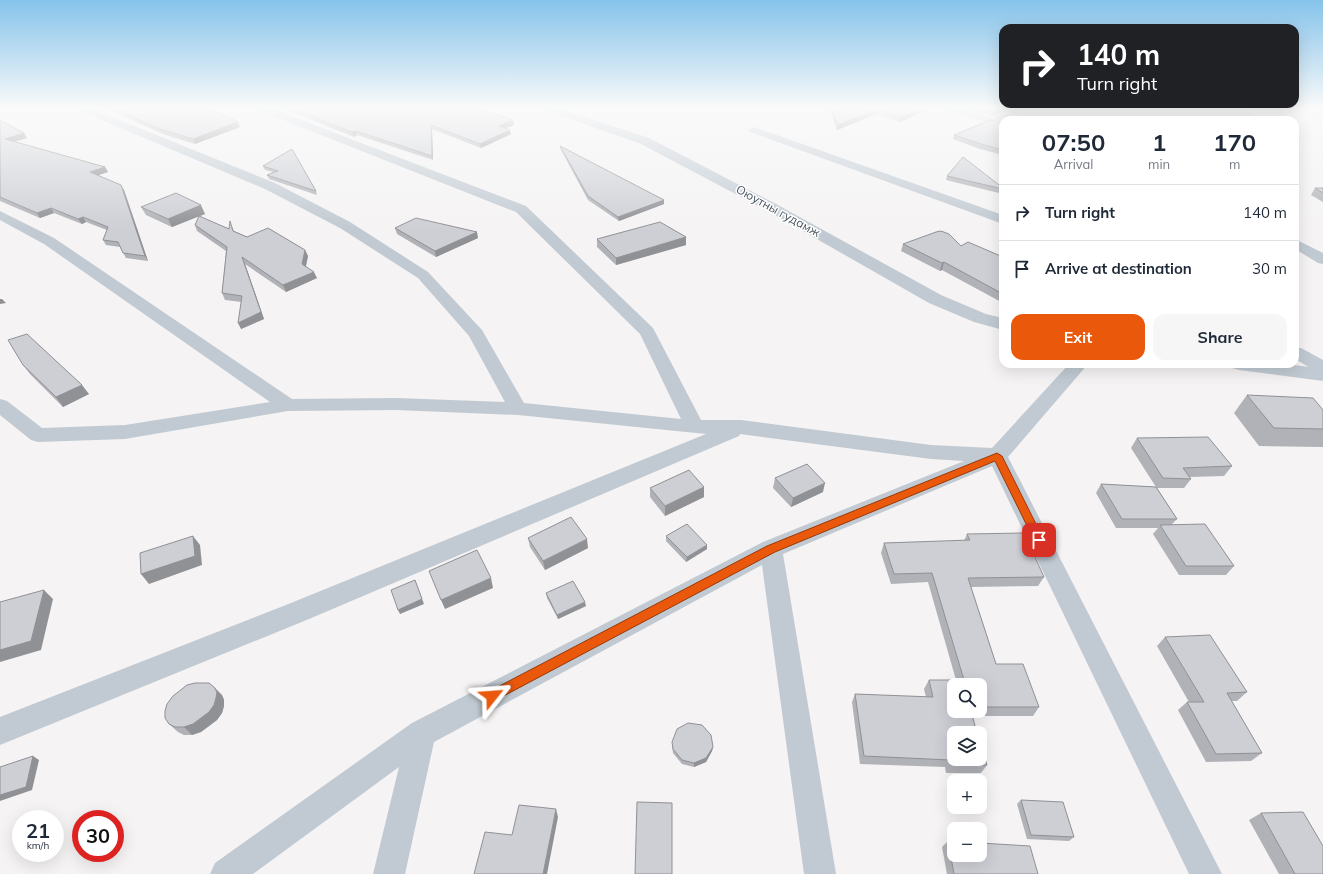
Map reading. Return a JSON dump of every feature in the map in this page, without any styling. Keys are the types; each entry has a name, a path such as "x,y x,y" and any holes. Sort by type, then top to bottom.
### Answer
{"street":[{"path":"180,149 270,186 346,225 423,275 476,334 518,409"},
{"path":"367,149 521,209 647,332 695,427"},
{"name":"Оюутны гудамж","path":"660,149 771,207 935,299 980,318 999,323"},
{"path":"806,149 999,219"},
{"path":"0,215 49,241 288,405"},
{"path":"1299,245 1314,253 1323,260"},
{"path":"1299,354 1323,368"},
{"path":"226,874 422,733 771,549 997,456 1075,368"},
{"path":"1270,368 1323,375"},
{"path":"0,404 38,435 125,432 288,405 396,404 518,409 695,427 741,427 931,452 997,456"},
{"path":"0,731 300,611 741,427"},
{"path":"997,456 1206,874"},
{"path":"771,549 820,874"},
{"path":"388,874 422,733"}],"building":[{"path":"0,149 40,149 105,167 90,172 121,185 145,256 123,253 118,242 103,240 108,227 83,217 78,219 51,208 37,213 0,197"},
{"path":"292,149 316,191 267,175 278,171 263,166"},
{"path":"410,149 432,149 432,156"},
{"path":"562,149 565,149 664,200 618,217 588,196"},
{"path":"963,157 999,185 999,188 947,176"},
{"path":"1315,188 1323,188 1323,193"},
{"path":"176,193 201,205 168,219 141,207"},
{"path":"199,216 229,229 230,221 233,231 247,237 268,228 305,250 302,264 314,272 283,285 242,257 261,312 238,323 242,296 222,293 227,247 195,225"},
{"path":"416,218 477,232 435,251 395,228"},
{"path":"660,222 686,237 616,258 597,239"},
{"path":"941,231 949,234 961,246 968,242 999,255 999,292 944,262 942,263 903,244"},
{"path":"27,334 82,385 56,397 23,365 8,340"},
{"path":"1247,395 1313,398 1323,410 1323,429 1274,428"},
{"path":"1208,437 1232,466 1183,468 1191,479 1163,478 1137,438"},
{"path":"807,464 825,483 793,498 775,478"},
{"path":"689,470 704,487 665,506 650,488"},
{"path":"1101,484 1156,487 1177,519 1122,519"},
{"path":"571,517 587,539 543,561 528,538"},
{"path":"687,524 707,545 687,557 666,536"},
{"path":"1205,524 1234,566 1186,566 1160,525"},
{"path":"1024,533 1044,577 968,578 996,664 1023,664 1039,707 987,707 987,678 963,678 932,573 894,574 884,543 970,540 967,534"},
{"path":"193,536 195,556 141,574 140,553"},
{"path":"477,550 491,578 441,600 429,571"},
{"path":"415,580 422,599 398,610 391,590"},
{"path":"573,581 585,602 557,615 546,593"},
{"path":"44,590 31,641 0,650 0,602"},
{"path":"1210,635 1247,692 1227,693 1262,753 1216,754 1187,702 1204,702 1165,637"},
{"path":"929,680 947,680 947,718 973,718 975,726 947,726 947,760 864,756 855,694 933,697"},
{"path":"195,683 209,683 214,687 217,692 214,705 209,712 193,724 184,727 175,727 169,724 165,718 167,704 173,696 187,685"},
{"path":"688,723 702,725 711,735 713,747 706,758 694,763 682,760 673,749 672,742 677,729"},
{"path":"33,756 26,787 0,795 0,767"},
{"path":"1021,800 1063,802 1074,837 1031,835"},
{"path":"637,802 672,803 672,874 635,874"},
{"path":"519,805 556,809 543,874 474,874 485,832 512,835"},
{"path":"1303,812 1323,846 1323,874 1295,874 1261,813"},
{"path":"987,843 1030,846 1038,874 954,874 952,862 987,862"}],"route":[{"path":"492,696 771,549 997,456 1039,540"}]}
